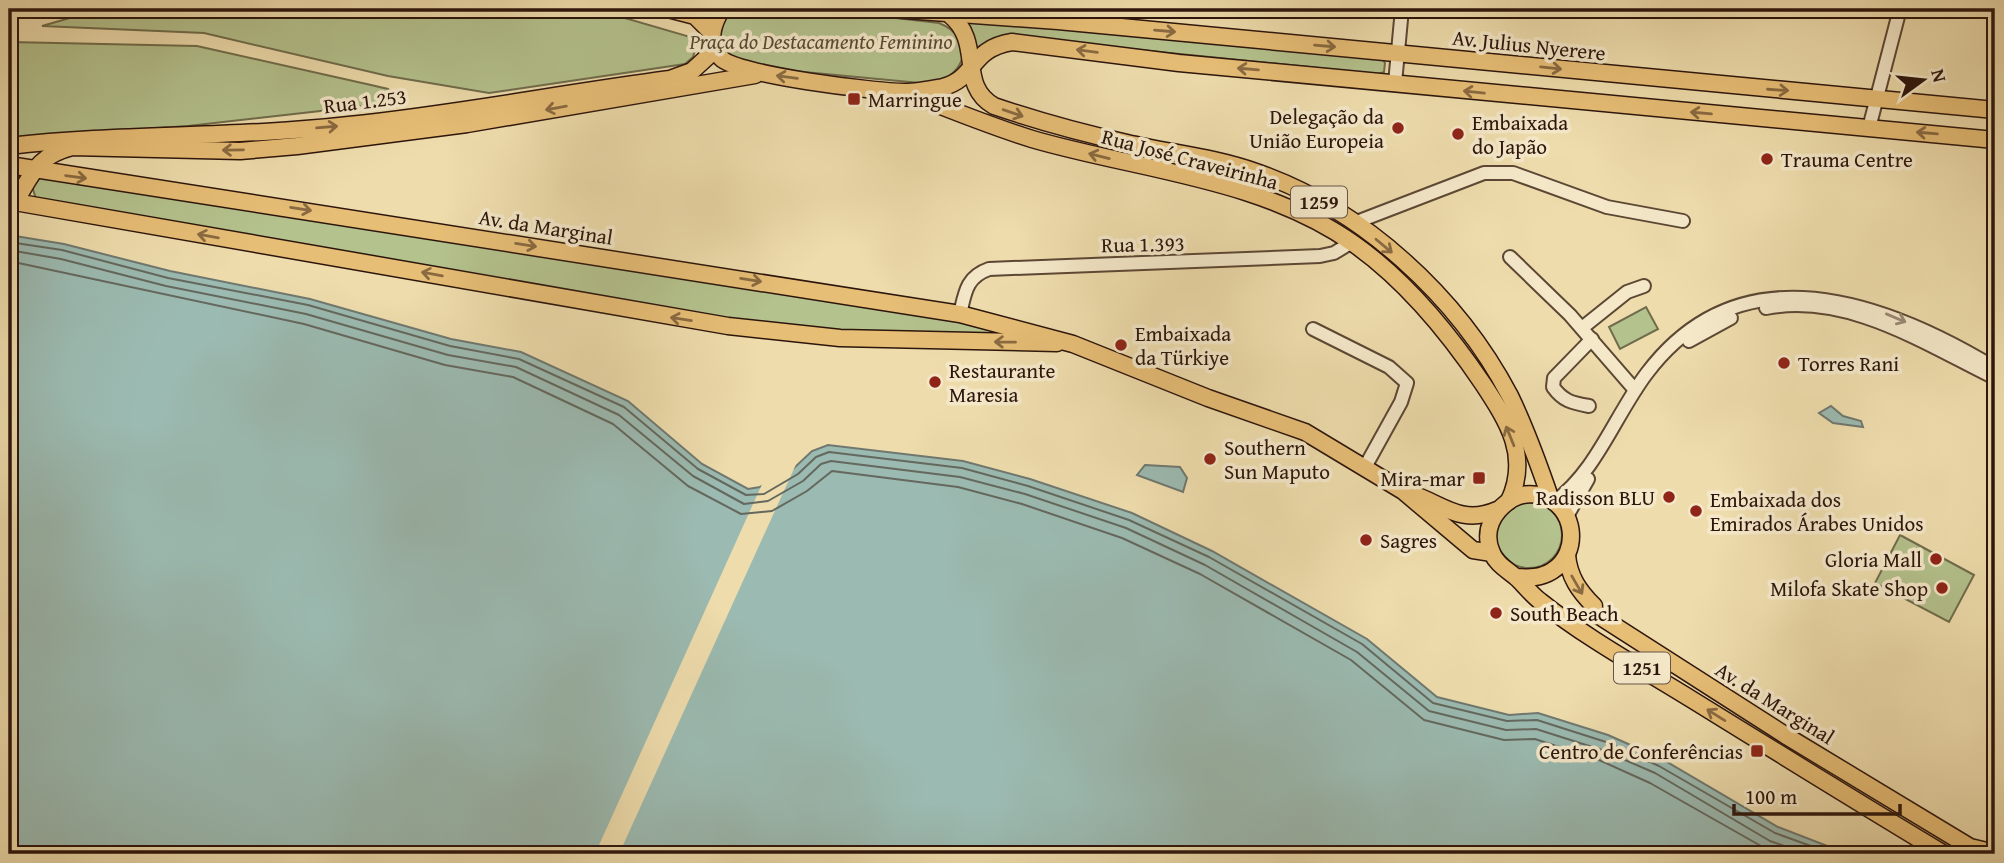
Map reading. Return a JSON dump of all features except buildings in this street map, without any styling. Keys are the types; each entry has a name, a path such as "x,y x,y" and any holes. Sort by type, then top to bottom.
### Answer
{"main road":[{"path":"668,9 695,16 711,32 716,49 729,64 761,74 906,92 950,84 972,67 982,53 996,44 1012,42 1180,63 1995,140"},
{"path":"711,32 722,9"},
{"name":"Av. Julius Nyerere","path":"891,9 1399,53 1995,110"},
{"path":"950,15 967,33 972,67"},
{"name":"Rua 1.253","path":"9,146 63,141 228,136 348,125 670,79 692,71 716,49"},
{"name":"Rua José Craveirinha","path":"972,67 974,85 982,99 994,106 1127,144 1207,158 1258,173 1307,195 1354,223 1409,267 1447,306 1480,348 1509,395 1553,501"},
{"path":"12,202 33,170 47,156 72,148 240,151 297,146 467,124 761,74"},
{"name":"Rua José Craveirinha","path":"906,92 1031,138 1251,193 1352,242 1380,264 1441,327 1499,409 1519,460 1519,474 1503,505"},
{"name":"Av. da Marginal","path":"9,165 960,314 1073,344 1208,398 1305,432 1365,467 1403,491 1474,550 1492,553 1538,600 1564,619 1944,854"},
{"name":"Av. da Marginal","path":"12,202 728,326 839,338 1073,344"},
{"path":"1403,491 1420,496 1451,513 1479,516 1530,494 1553,501 1567,516"},
{"path":"1492,553 1488,531 1503,505"},
{"name":"Av. da Marginal","path":"1567,516 1572,535 1567,555 1569,571 1579,592 1594,607 1593,612 1788,737 1970,847 1995,853"},
{"path":"1516,577 1540,577 1551,572 1567,555"}],"street":[{"path":"1395,83 1402,9"},
{"path":"1869,128 1900,11 1878,9"},
{"path":"1354,223 1484,173 1498,171 1513,173 1607,207 1683,221"},
{"name":"Rua 1.393","path":"960,314 968,282 978,273 1000,267 1320,256 1334,253 1352,242"},
{"path":"1510,257 1582,328 1635,390"},
{"path":"1582,328 1627,292 1644,286"},
{"path":"1553,501 1577,481 1635,390 1667,350 1707,321 1747,304 1793,297 1842,300 1881,312 1940,337 1995,368"},
{"path":"1567,516 1640,397 1671,357 1689,341 1726,320 1748,312 1794,306 1839,309 1908,335 1995,378"},
{"path":"1313,329 1389,367 1407,383 1406,391 1365,467"},
{"path":"1589,406 1560,398 1553,387 1560,371 1592,339"}],"green space":[{"path":"101,9 594,9 687,36 696,47 693,57 685,64 489,93 388,76 204,33 42,26"},
{"name":"Praça do Destacamento Feminino","path":"730,9 818,9 939,23 959,38 963,56 953,73 931,84 750,67 733,61 719,46 722,17"},
{"path":"966,20 1382,58 1385,63 1384,72 1378,74 1002,36 976,48"},
{"path":"9,42 197,46 388,89 394,97 391,103 188,126 9,138"},
{"path":"39,177 934,313 1005,333 1002,336 929,332 832,332 737,322 36,199 32,186"},
{"path":"1646,307 1658,329 1620,349 1609,327"},
{"path":"1523,502 1535,502 1547,507 1557,517 1562,535 1560,548 1547,563 1535,568 1523,568 1511,563 1501,553 1496,541 1496,529 1501,517 1511,507"},
{"path":"1900,535 1974,575 1949,622 1875,583"}],"water":[{"path":"9,235 64,244 170,271 310,299 451,339 521,352 628,401 702,464 748,489 760,487 793,469 812,451 828,445 963,461 1030,479 1132,513 1212,551 1367,639 1437,697 1509,715 1538,713 1608,735 1662,759 1778,827 1848,854 9,854"},
{"path":"1831,406 1843,416 1861,421 1863,427 1833,423 1819,413"},
{"path":"1145,465 1180,467 1187,478 1183,492 1137,475"}],"pier":[{"path":"798,460 619,854 595,854 763,482"}],"place":[{"name":"Marringue","path":"854,99"},
{"name":"Delegação da União Europeia","path":"1398,128"},
{"name":"Embaixada do Japão","path":"1458,134"},
{"name":"Trauma Centre","path":"1767,159"},
{"name":"Embaixada da Türkiye","path":"1121,345"},
{"name":"Torres Rani","path":"1784,363"},
{"name":"Restaurante Maresia","path":"935,382"},
{"name":"Southern Sun Maputo","path":"1210,459"},
{"name":"Mira-mar","path":"1479,478"},
{"name":"Radisson BLU","path":"1669,497"},
{"name":"Embaixada dos Emirados Árabes Unidos","path":"1696,511"},
{"name":"Sagres","path":"1366,540"},
{"name":"Gloria Mall","path":"1936,559"},
{"name":"Milofa Skate Shop","path":"1942,588"},
{"name":"South Beach","path":"1496,613"},
{"name":"Centro de Conferências","path":"1757,751"}]}
